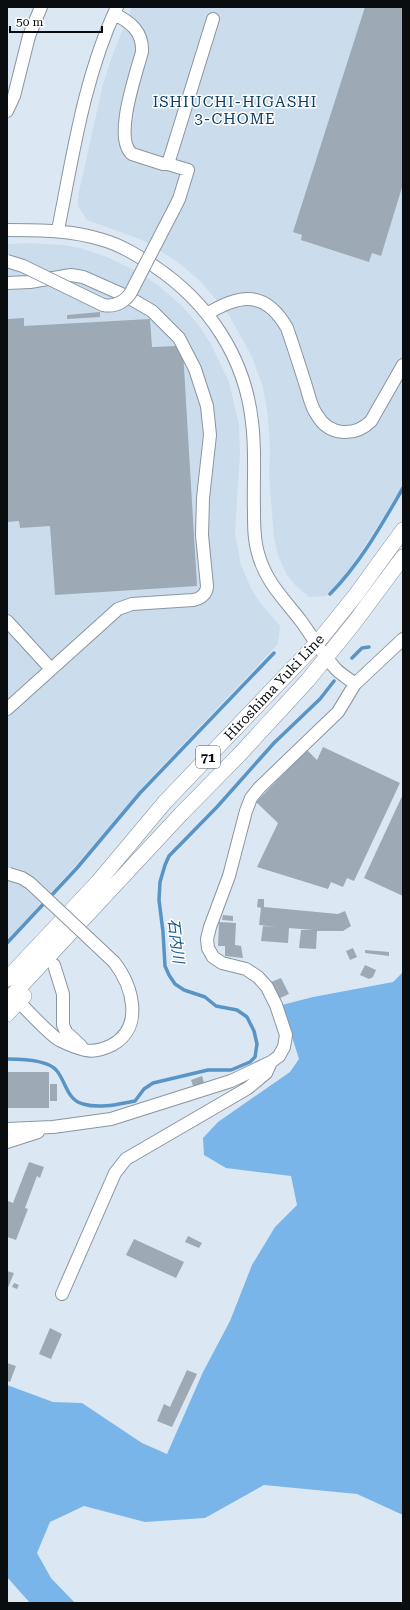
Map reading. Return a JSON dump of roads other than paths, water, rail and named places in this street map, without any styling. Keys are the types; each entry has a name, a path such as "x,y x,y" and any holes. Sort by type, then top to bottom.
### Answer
{"main road":[{"name":"Hiroshima Yuki Line","path":"7,979 98,882 165,802 317,643 355,596 403,530"},
{"name":"Hiroshima Yuki Line","path":"13,1002 148,849 239,755 327,657 403,557"},
{"path":"7,1014 13,1002 54,965 116,898 148,849"}],"street":[{"path":"7,111 14,96 29,36 41,7"},
{"path":"7,261 23,266 103,305 116,304 124,300 130,294 179,199 188,170 163,164 132,154 128,151 125,141 125,119 142,52 142,45 140,36 134,27 115,11 101,46 90,80 72,158 58,230"},
{"path":"168,164 213,19"},
{"path":"7,230 58,230 103,240 125,249 144,260 180,286 208,314 230,349 247,392 253,436 254,529 260,563 275,590 300,619 334,667 355,684"},
{"path":"7,283 30,282 71,275 83,276 126,296 152,311 179,338 195,369 207,406 210,435 203,498 202,535 207,586 205,593 200,598 194,600 132,604 122,607 7,709"},
{"path":"208,314 227,302 242,299 260,301 274,309 287,328 316,415 328,427 338,431 354,432 371,421 403,365"},
{"path":"7,621 51,669"},
{"path":"7,1129 53,1127 111,1119 232,1080 271,1062 279,1056 284,1047 286,1035 276,1004 267,987 258,977 246,969 222,963 213,957 208,948 207,938 229,876 246,811 251,798 259,788 338,712 355,684 403,640"},
{"path":"8,874 22,878 30,883 114,962 130,994 133,1007 132,1019 127,1030 114,1044 99,1050 85,1050 58,1040 13,1002"},
{"path":"54,965 63,994 63,1025 66,1032 85,1050"},
{"path":"62,1294 115,1173 122,1163 126,1159 248,1088 266,1073 271,1062"},
{"path":"7,1142 53,1127"}],"waterway":[{"path":"330,594 361,557 403,488"},
{"name":"石内川","path":"352,658 362,648 369,647"},
{"path":"7,943 77,868 140,793 274,653"},
{"name":"石内川","path":"7,1059 19,1059 48,1064 60,1075 73,1099 83,1104 103,1106 135,1101 144,1089 153,1083 208,1070 231,1070 250,1062 255,1057 257,1044 254,1031 247,1017 237,1010 216,1006 205,997 184,990 175,984 169,975 165,966 159,900 160,882 169,856 217,807 274,743 320,699 334,681"}],"district":[{"name":"ISHIUCHI-HIGASHI 3-CHOME","path":"235,110"}]}
